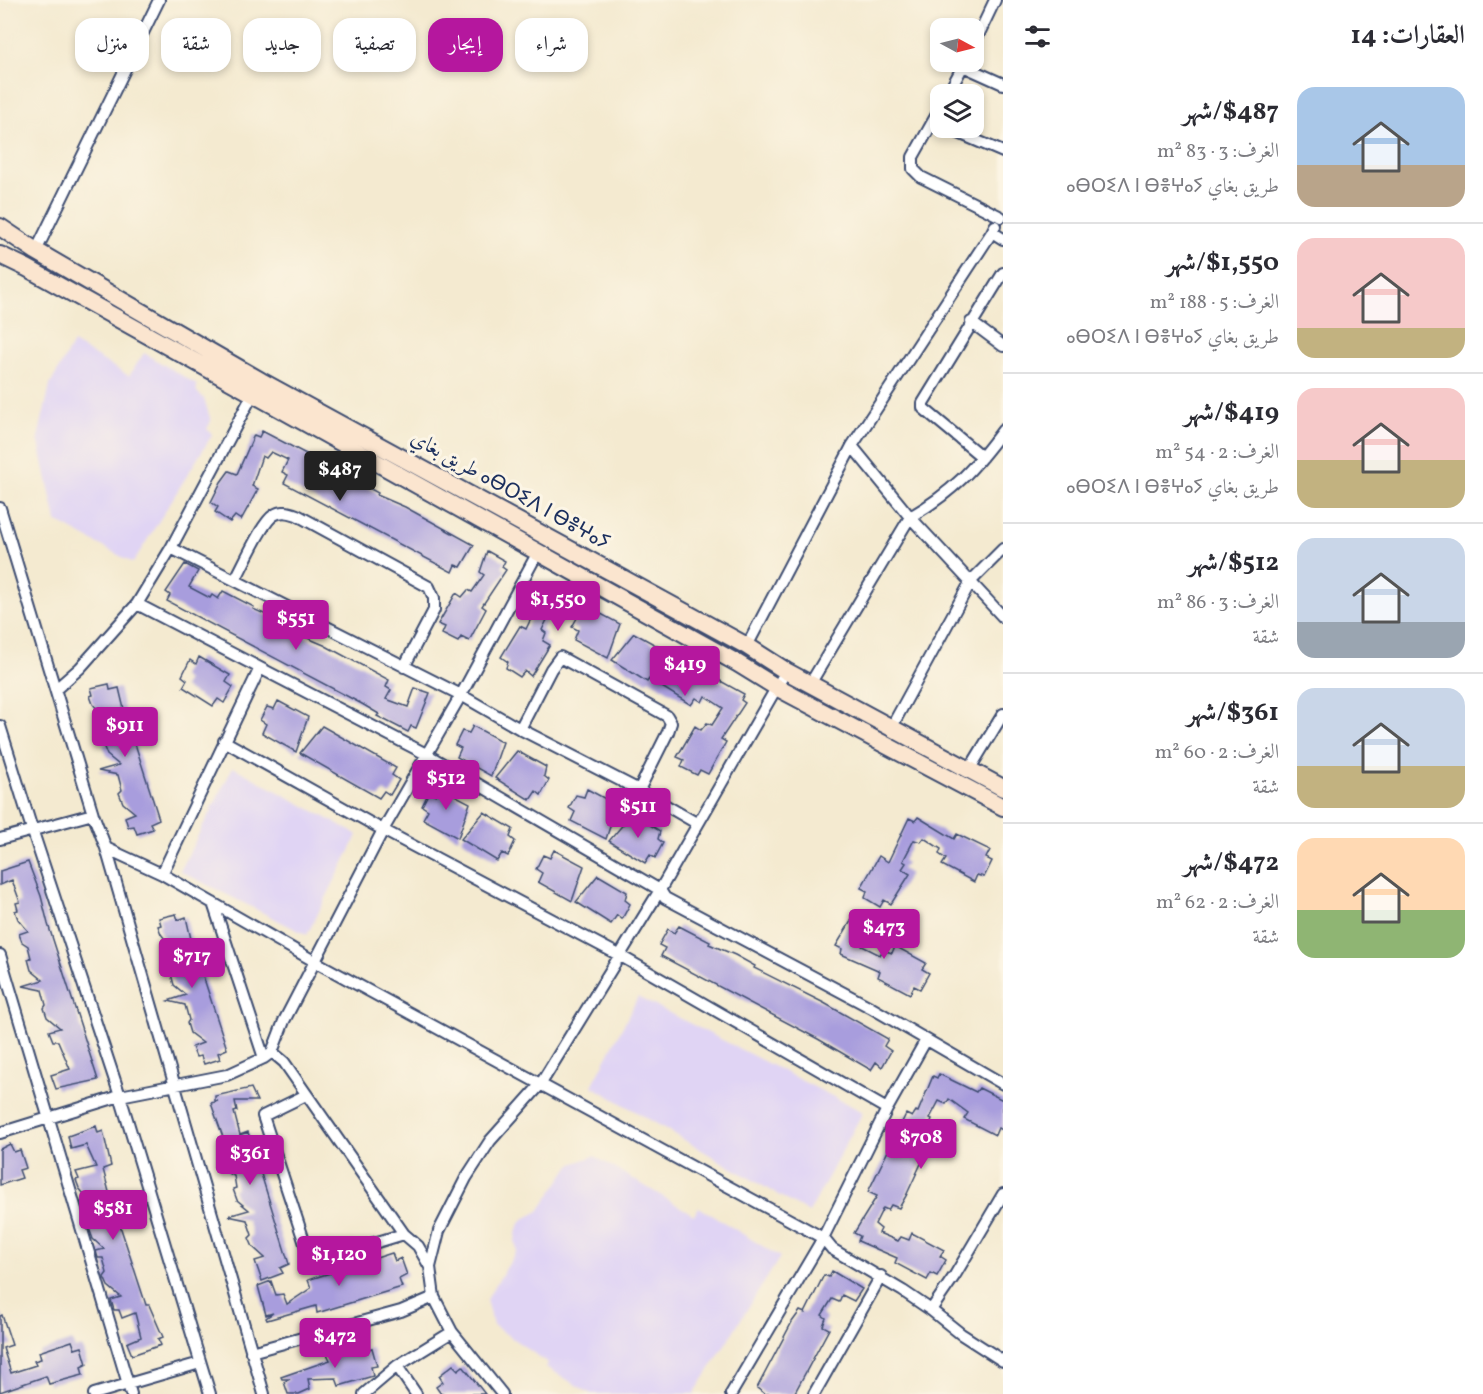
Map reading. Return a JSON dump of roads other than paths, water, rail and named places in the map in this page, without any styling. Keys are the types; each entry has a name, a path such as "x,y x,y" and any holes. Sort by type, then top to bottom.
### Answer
{"main road":[{"name":"طريق بغاي ⴰⴱⵔⵉⴷ ⵏ ⴱⴻⵖⴰⵢ","path":"0,227 257,388 538,552 776,687 1003,807"},
{"name":"طريق بغاي ⴰⴱⵔⵉⴷ ⵏ ⴱⴻⵖⴰⵢ","path":"0,255 747,646 786,672 1003,788"}],"street":[{"path":"36,251 159,0"},
{"path":"984,23 995,0"},
{"path":"980,72 1003,84"},
{"path":"747,646 852,446 1002,215 915,172 912,164 913,157 930,133"},
{"path":"970,138 1003,152"},
{"path":"992,232 1003,239"},
{"path":"982,457 923,408 924,399 1003,273"},
{"path":"971,322 1003,346"},
{"path":"56,689 80,668 137,604 171,548 257,388"},
{"path":"810,684 910,517 946,494 962,480 1003,430"},
{"path":"852,446 910,517 1003,617"},
{"path":"0,508 93,814 106,848 264,1394"},
{"path":"235,580 268,519 285,512 297,515 420,580 429,587 434,598 434,610 404,667"},
{"path":"171,548 461,694 520,729 639,789 698,824"},
{"path":"891,728 971,581 1003,549"},
{"path":"0,1132 120,1096 227,1075 268,1055 314,961 383,830 461,694 538,552"},
{"path":"137,604 426,754 660,890 664,898 870,1007 1003,1084"},
{"path":"520,729 560,657 667,717 671,723 639,789"},
{"path":"162,874 260,669"},
{"path":"502,1394 452,1332 434,1298 430,1267 439,1231 466,1178 490,1141 540,1085 660,890 786,672"},
{"path":"969,770 1003,714"},
{"path":"0,726 120,1096 210,1394"},
{"path":"224,741 383,830 619,955 887,1109"},
{"path":"0,839 93,814"},
{"path":"106,848 162,874 314,961 823,1238 832,1249 881,1276 932,1310 961,1334 1003,1361"},
{"path":"213,903 268,1055 284,1062 404,1234 418,1246 430,1267"},
{"path":"0,955 131,1394"},
{"path":"731,1394 823,1238 887,1109 926,1040"},
{"path":"306,1095 263,1116 310,1262 404,1234"},
{"path":"932,1310 1003,1194"},
{"path":"814,1394 881,1276"},
{"path":"251,1352 401,1311 434,1298"},
{"path":"364,1394 397,1366 452,1332"},
{"path":"93,1394 200,1363"},
{"path":"397,1366 416,1394"}]}
